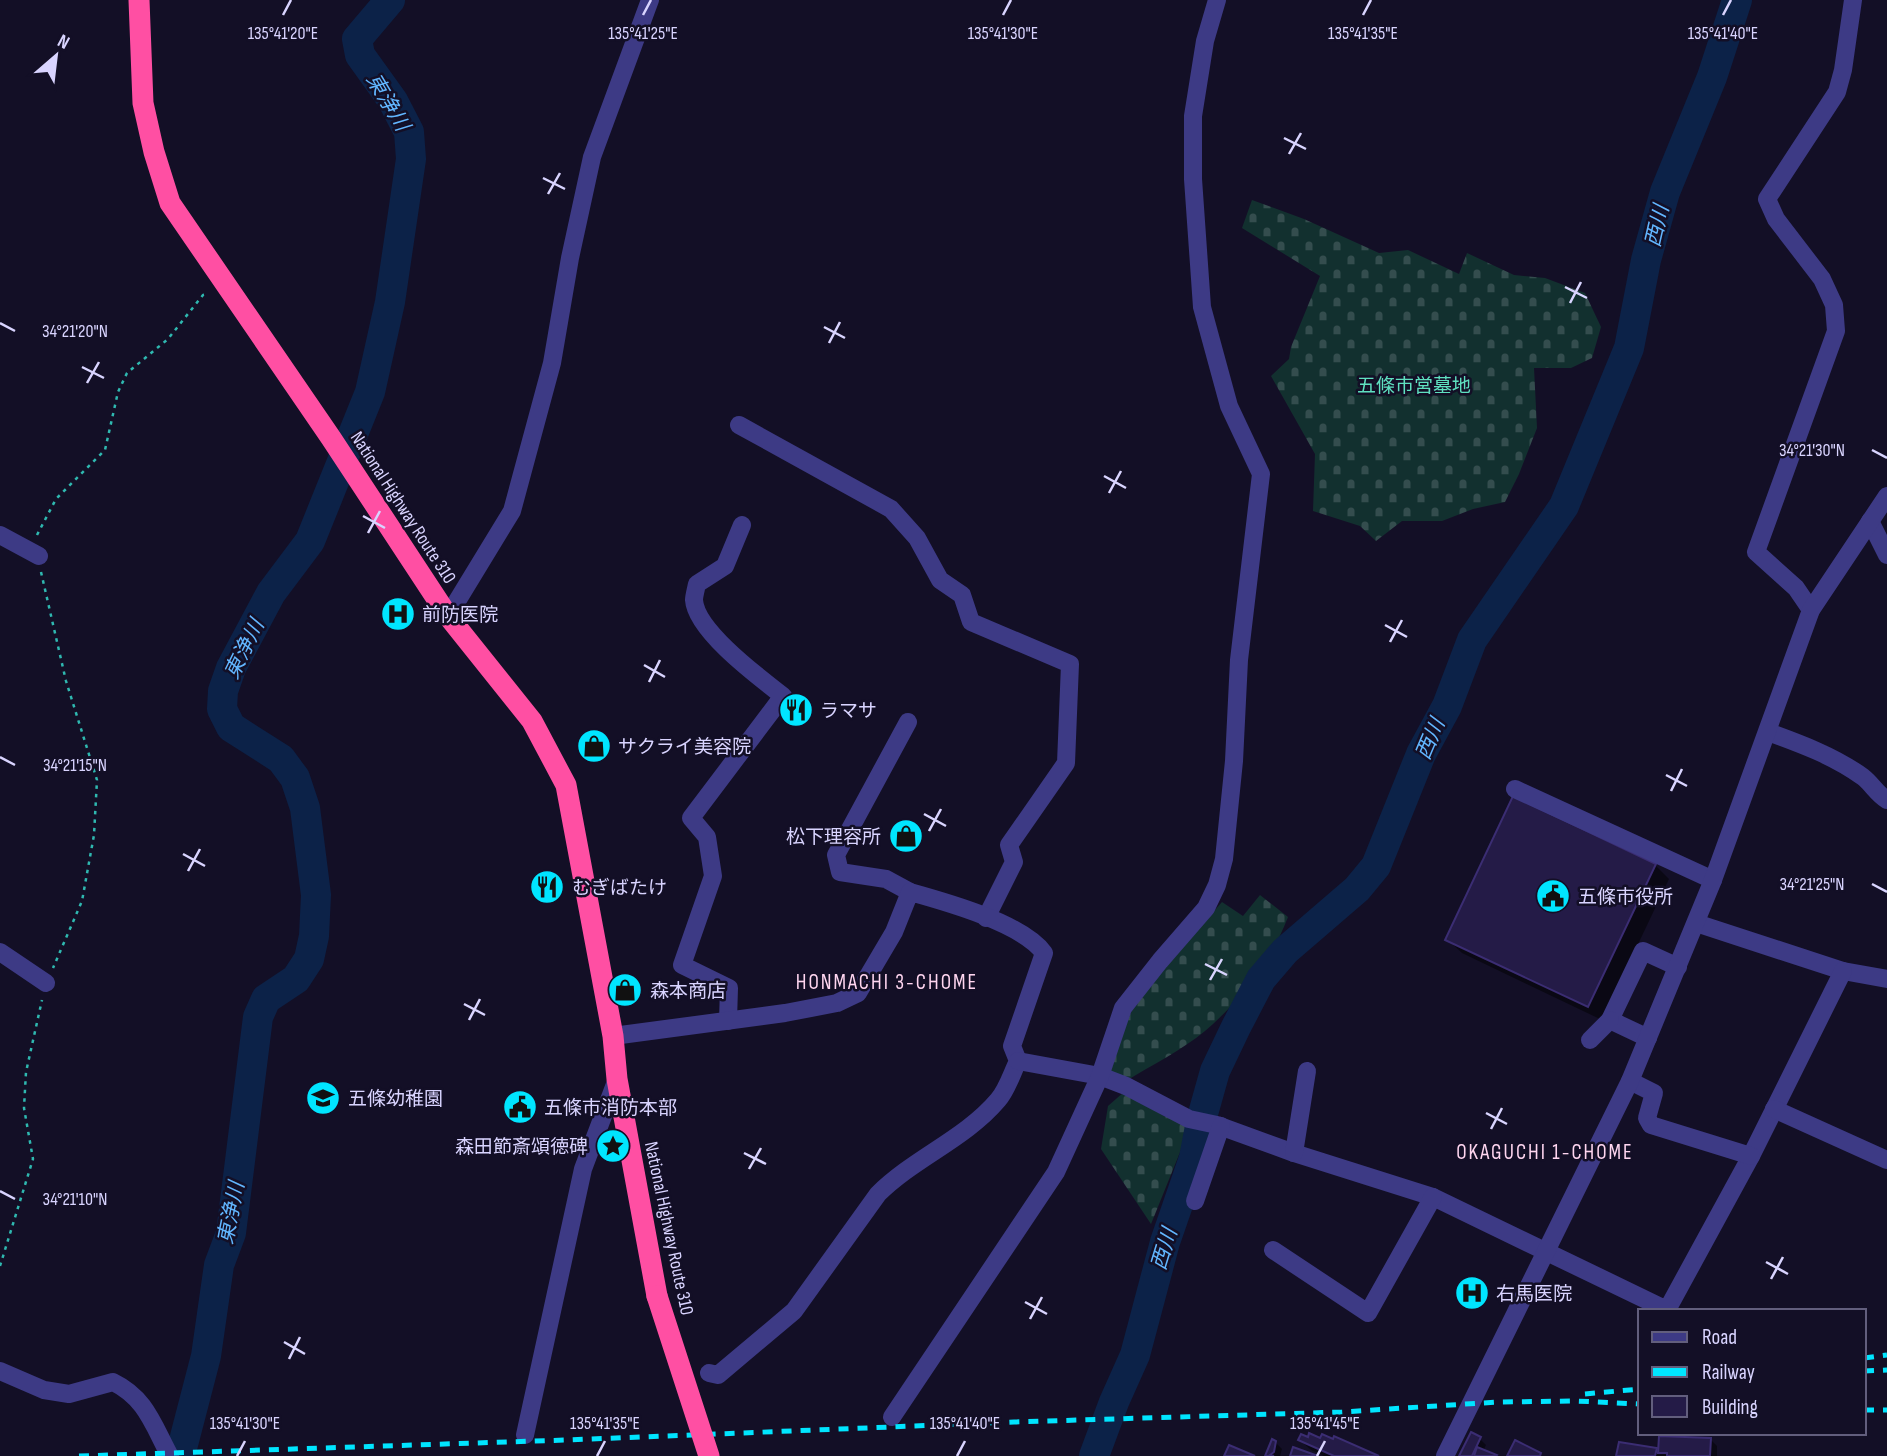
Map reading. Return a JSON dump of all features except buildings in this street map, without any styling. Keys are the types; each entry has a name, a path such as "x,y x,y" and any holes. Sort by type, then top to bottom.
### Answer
{"highway":[{"name":"National Highway Route 310","path":"139,0 143,103 154,152 170,203 331,438 448,616 532,721 566,785 613,1036 617,1079 657,1296 709,1456"}],"street":[{"path":"448,616 513,511 552,363 570,258 592,157 650,0"},
{"path":"892,1417 1056,1172 1100,1076 1124,1008 1206,908 1217,885 1224,859 1234,761 1239,660 1261,474 1229,406 1202,307 1193,179 1193,116 1205,41 1217,0"},
{"path":"1811,610 1796,588 1756,552 1836,331 1834,305 1822,279 1776,219 1767,199 1837,92 1843,70 1853,0"},
{"path":"739,425 891,509 917,538 940,580 962,595 971,622 1070,664 1066,763 1009,845 1014,862 986,918"},
{"path":"1445,1456 1630,1081 1713,880 1811,610 1887,496"},
{"path":"1870,521 1887,555"},
{"path":"728,1021 729,988 682,965 713,876 707,837 691,818 783,696 742,664 708,630 694,602 697,584 725,566 742,525"},
{"path":"0,535 39,556"},
{"path":"709,1373 718,1375 794,1311 878,1194 895,1178 984,1114 999,1099 1018,1061 1013,1046 1044,953 1035,941 952,904 910,892 886,880 840,872 836,855 908,722"},
{"path":"1768,732 1813,749 1838,762 1864,778 1887,800"},
{"path":"1515,789 1713,880"},
{"path":"613,1036 837,1003 858,993 894,932 910,892"},
{"path":"1696,923 1843,971 1887,979"},
{"path":"1590,1040 1610,1020 1643,951 1678,967"},
{"path":"0,952 46,983"},
{"path":"1668,1309 1751,1156 1843,971"},
{"path":"1610,1020 1648,1038"},
{"path":"1018,1061 1100,1076 1126,1086 1189,1119 1219,1126 1433,1197 1665,1309"},
{"path":"1294,1153 1307,1071"},
{"path":"525,1435 583,1169 617,1079"},
{"path":"1630,1081 1654,1093 1647,1118 1651,1125 1751,1156"},
{"path":"1774,1109 1887,1160"},
{"path":"1195,1201 1219,1126"},
{"path":"1273,1250 1368,1312 1433,1197"},
{"path":"0,1370 44,1390 69,1394 113,1382 122,1386 131,1391 144,1407 170,1456"}],"path":[{"path":"0,1266 33,1159 24,1108 26,1072 46,983 82,901 94,835 97,780 66,681 43,586 36,537 56,499 105,450 118,392 127,373 168,339 203,295 230,288"}],"green space":[{"name":"五條市営墓地","path":"1252,200 1304,219 1379,253 1408,250 1459,274 1467,253 1514,275 1545,278 1585,293 1601,327 1592,358 1571,368 1534,368 1537,428 1505,502 1473,509 1442,521 1402,521 1376,541 1360,526 1313,511 1315,454 1271,376 1289,359 1291,347 1320,276 1242,228"},
{"path":"1260,895 1288,917 1273,949 1243,993 1196,1038 1126,1081 1108,1071 1131,1012 1159,974 1222,902 1243,916"},
{"path":"1124,1092 1164,1116 1191,1125 1151,1224 1101,1149 1108,1106"}],"waterway":[{"name":"東浄川","path":"180,1456 206,1356 219,1265 231,1233 258,1017 266,999 296,979 309,959 314,936 316,895 305,808 295,778 281,759 231,727 222,709 223,691 231,668 271,593 310,541 370,392 390,302 411,159 409,132 393,101 360,55 357,39 390,0"},
{"name":"西川","path":"1094,1456 1135,1355 1165,1242 1194,1158 1215,1071 1236,1027 1261,979 1285,951 1357,889 1376,866 1421,754 1447,706 1472,640 1564,506 1629,348 1646,260 1665,192 1712,77 1737,0"}],"railway":[{"path":"1866,1358 1887,1355"},
{"path":"1866,1371 1887,1370"},
{"path":"1585,1394 1638,1389"},
{"path":"79,1456 1342,1412 1498,1402 1638,1404"},
{"path":"1866,1410 1887,1410"}],"place":[{"name":"前防医院","path":"398,614"},
{"name":"ラマサ","path":"796,710"},
{"name":"サクライ美容院","path":"594,746"},
{"name":"松下理容所","path":"906,836"},
{"name":"むぎばたけ","path":"547,887"},
{"name":"五條市役所","path":"1553,896"},
{"name":"森本商店","path":"625,990"},
{"name":"五條幼稚園","path":"323,1098"},
{"name":"五條市消防本部","path":"520,1107"},
{"name":"森田節斎頌徳碑","path":"613,1146"},
{"name":"右馬医院","path":"1472,1293"}],"district":[{"name":"HONMACHI 3-CHOME","path":"887,982"},
{"name":"OKAGUCHI 1-CHOME","path":"1545,1152"}]}
